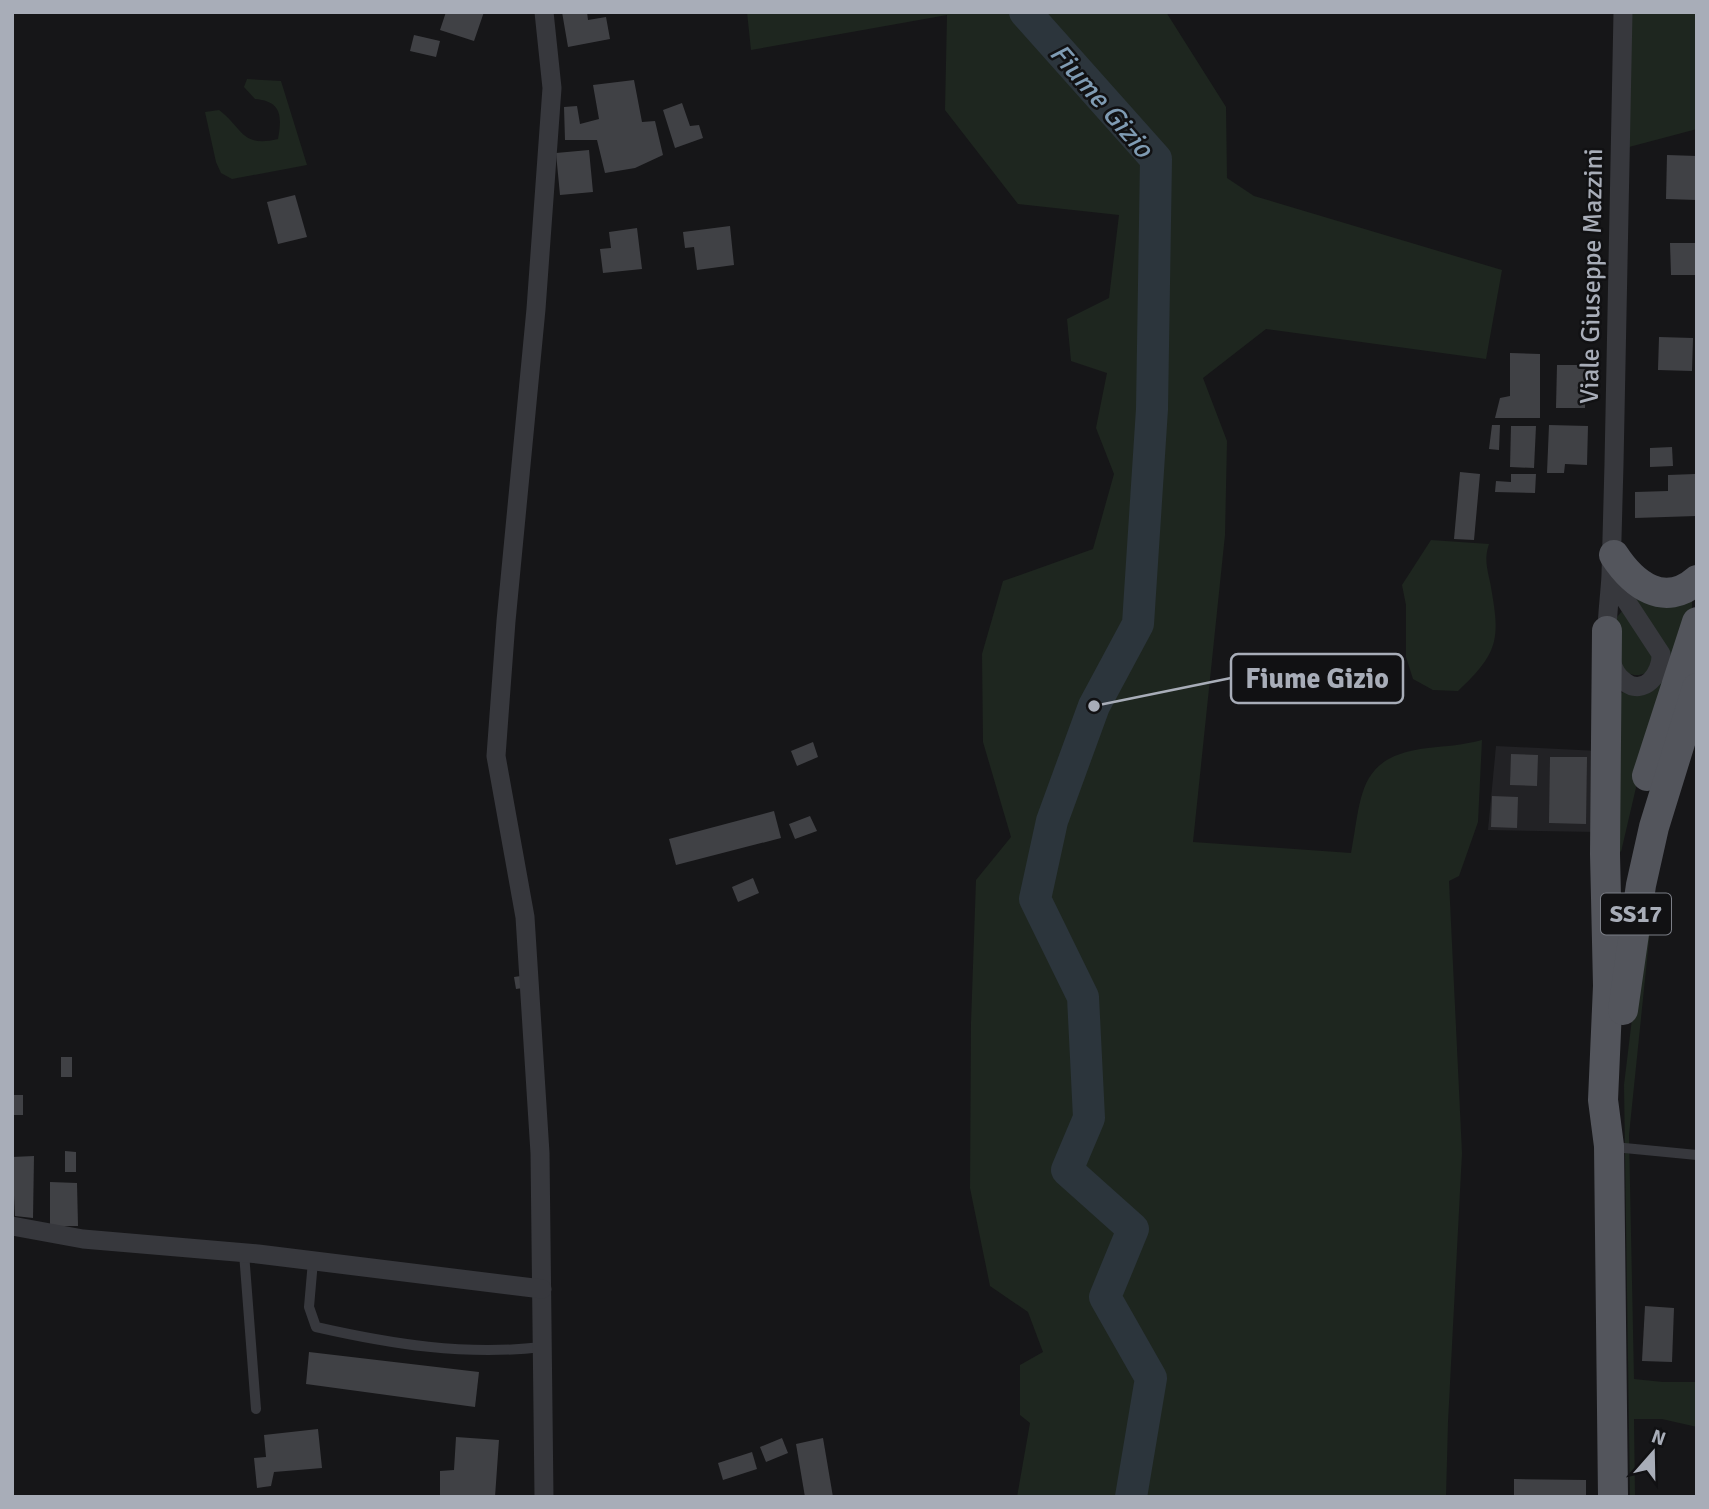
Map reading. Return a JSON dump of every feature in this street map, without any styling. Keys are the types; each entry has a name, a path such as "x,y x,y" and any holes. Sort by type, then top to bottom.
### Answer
{"main road":[{"path":"1613,548 1629,576 1655,591 1662,593 1680,590 1697,580"},
{"name":"SS17","path":"1609,1146 1603,1100 1608,986 1619,902 1637,813 1653,754 1697,622"},
{"path":"1607,631 1605,854 1608,986"},
{"name":"SS17","path":"1613,1497 1609,1146 1621,1022 1641,885 1663,793 1697,688"}],"street":[{"path":"544,12 552,88 536,309 496,756 525,917 540,1153 544,1497"},
{"name":"Viale Giuseppe Mazzini","path":"1613,548 1623,596 1661,654 1659,670 1653,680 1635,687 1621,678 1609,654 1607,631 1613,548 1623,12"},
{"path":"12,1226 83,1239 244,1253 542,1289"}],"lane":[{"path":"1609,1146 1697,1155"},
{"path":"244,1253 256,1409"},
{"path":"313,1261 309,1307 316,1327 390,1343 502,1352 542,1347"}],"shaded area":[{"path":"747,12 1166,12 1226,107 1227,178 1254,196 1502,270 1486,359 1266,329 1203,378 1227,441 1225,535 1193,842 1351,853 1361,796 1375,769 1405,752 1482,740 1478,822 1459,876 1449,881 1462,1153 1446,1497 1017,1497 1030,1423 1020,1415 1020,1365 1043,1352 1028,1312 990,1286 970,1188 971,1023 976,880 1011,837 983,742 982,654 1003,581 1093,549 1114,474 1096,428 1107,373 1071,361 1067,319 1109,298 1119,215 1018,204 945,110 947,15 751,50"},
{"path":"1631,12 1697,12 1697,129 1629,147"},
{"path":"247,79 281,81 307,165 232,179 221,173 205,112 219,110 249,139 278,139 278,111 271,103 255,99 244,87"},
{"path":"1431,540 1489,544 1486,563 1495,617 1494,642 1483,665 1458,691 1433,690 1413,679 1406,657 1406,605 1402,585"},
{"path":"1627,593 1692,601 1692,612 1641,766 1621,852 1617,848 1617,695 1665,672"},
{"path":"1622,611 1653,655 1648,672 1644,674 1632,675 1620,666 1613,622"},
{"path":"1496,746 1599,751 1596,832 1488,830"},
{"path":"1679,786 1655,882 1629,1135 1634,1379 1697,1382 1697,1427 1662,1419 1634,1419 1635,1497 1630,1497 1624,1085 1649,878"}],"building":[{"path":"446,12 484,12 474,41 440,30"},
{"path":"562,12 587,12 588,20 606,17 610,39 568,47"},
{"path":"414,35 440,41 436,57 410,51"},
{"path":"634,80 642,122 655,121 663,155 635,168 605,173 597,140 565,140 564,107 577,106 580,124 599,119 593,85"},
{"path":"682,103 690,126 699,125 703,138 675,148 663,110"},
{"path":"589,150 593,192 560,195 556,153"},
{"path":"1667,155 1697,156 1697,200 1666,199"},
{"path":"295,195 307,237 278,244 267,202"},
{"path":"730,226 734,265 697,270 694,247 685,248 683,232"},
{"path":"637,228 642,269 603,273 600,249 611,248 609,232"},
{"path":"1670,243 1697,243 1697,275 1671,275"},
{"path":"1659,337 1693,338 1692,371 1658,370"},
{"path":"1510,353 1540,354 1540,418 1495,418 1500,398 1510,396"},
{"path":"1557,365 1586,365 1585,408 1556,408"},
{"path":"1492,425 1500,425 1499,450 1489,449"},
{"path":"1549,425 1588,426 1587,465 1565,464 1564,473 1547,473"},
{"path":"1511,426 1536,426 1534,468 1510,467"},
{"path":"1672,447 1673,466 1650,467 1650,448"},
{"path":"1460,472 1480,474 1474,540 1454,539"},
{"path":"1511,474 1536,474 1535,493 1495,492 1496,481 1511,482"},
{"path":"1695,474 1696,516 1635,518 1635,492 1668,491 1668,475"},
{"path":"813,742 818,757 797,766 791,751"},
{"path":"1511,754 1538,755 1537,786 1510,785"},
{"path":"1550,757 1587,757 1586,824 1549,823"},
{"path":"1492,796 1518,797 1517,828 1491,827"},
{"path":"774,811 781,838 676,865 669,839"},
{"path":"810,816 817,831 795,839 789,824"},
{"path":"753,878 759,893 738,902 732,887"},
{"path":"521,976 523,988 516,989 514,977"},
{"path":"61,1057 72,1057 72,1077 61,1077"},
{"path":"12,1095 23,1095 23,1115 12,1115"},
{"path":"65,1151 76,1152 76,1172 65,1172"},
{"path":"34,1156 33,1218 15,1216 12,1157"},
{"path":"50,1182 77,1183 78,1226 50,1226"},
{"path":"1645,1306 1674,1308 1672,1362 1642,1361"},
{"path":"309,1352 479,1372 475,1407 306,1384"},
{"path":"318,1429 322,1468 274,1472 271,1486 257,1488 254,1458 266,1457 264,1435"},
{"path":"456,1437 499,1440 495,1497 440,1497 440,1471 454,1470"},
{"path":"782,1438 788,1453 766,1462 760,1447"},
{"path":"823,1438 833,1497 805,1497 796,1444"},
{"path":"752,1452 757,1469 723,1480 718,1463"},
{"path":"1514,1479 1586,1480 1586,1497 1514,1497"}],"waterway":[{"name":"Fiume Gizio","path":"1025,12 1156,159 1152,409 1138,624 1094,706 1052,821 1035,899 1083,997 1089,1118 1067,1170 1133,1229 1105,1297 1151,1378 1131,1497"}],"place":[{"name":"Fiume Gizio","path":"1094,706"}]}
